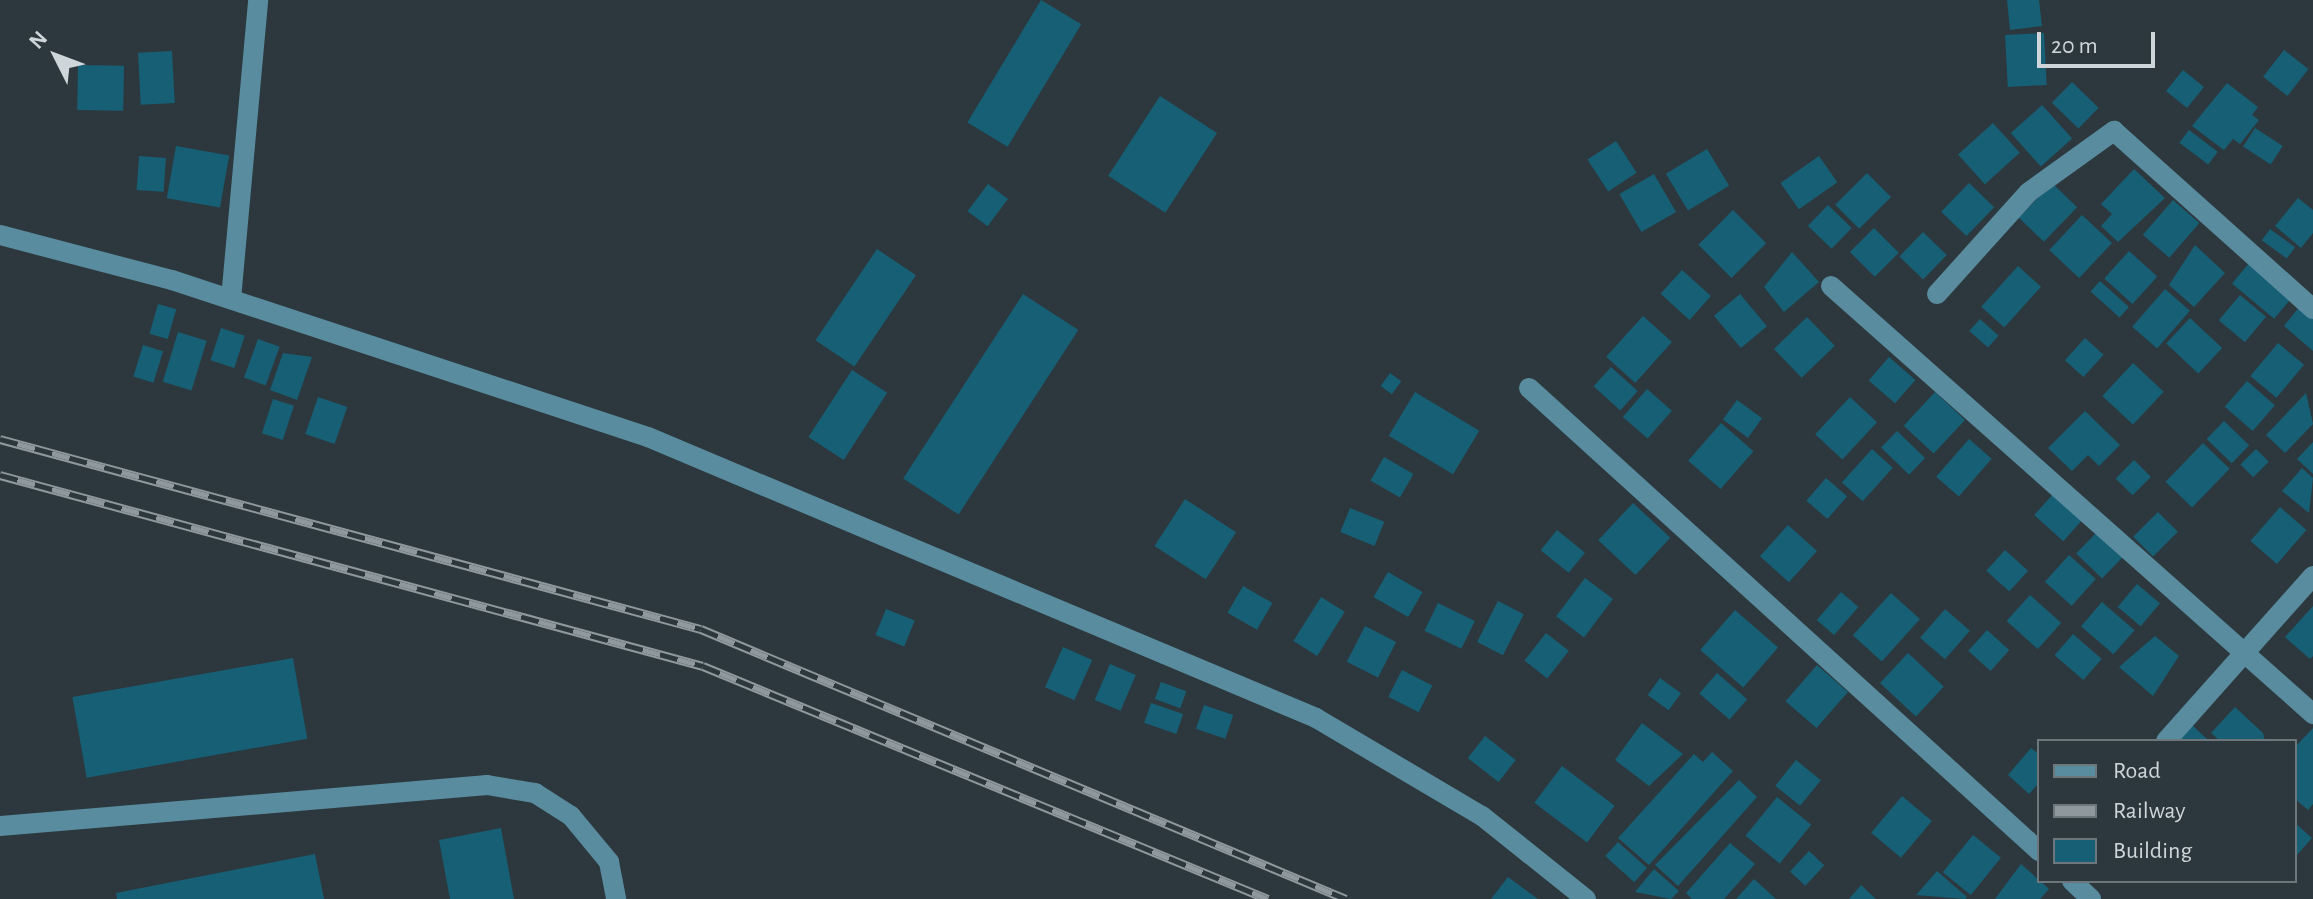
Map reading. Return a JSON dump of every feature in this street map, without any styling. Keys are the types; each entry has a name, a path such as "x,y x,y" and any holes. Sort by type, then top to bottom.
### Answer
{"street":[{"path":"231,299 258,0"},
{"path":"1937,294 2029,192 2114,131 2313,309"},
{"path":"0,235 231,299 648,437 1316,718 1482,816 1586,899"},
{"path":"1831,286 2313,714"},
{"path":"1529,388 2037,849"},
{"path":"2168,739 2313,576"},
{"path":"0,826 487,785 535,793 571,816 609,862 616,899"},
{"path":"2074,883 2091,899"}],"building":[{"path":"1041,0 1081,24 1008,147 967,123"},
{"path":"2007,0 2039,0 2042,26 2010,30"},
{"path":"2044,33 2047,85 2008,87 2005,35"},
{"path":"2284,50 2308,69 2287,96 2263,77"},
{"path":"172,51 175,103 141,105 138,53"},
{"path":"78,65 124,66 123,111 77,110"},
{"path":"2183,70 2204,87 2187,108 2166,91"},
{"path":"2072,82 2099,108 2078,129 2052,103"},
{"path":"2227,83 2258,107 2252,115 2259,120 2240,144 2233,139 2224,150 2192,126"},
{"path":"1160,96 1217,133 1165,213 1108,176"},
{"path":"2042,105 2072,138 2041,167 2011,133"},
{"path":"1993,123 2020,153 1985,184 1958,154"},
{"path":"2255,128 2283,146 2271,164 2243,146"},
{"path":"2189,130 2218,152 2208,164 2179,143"},
{"path":"1616,141 1637,173 1608,191 1587,160"},
{"path":"176,146 229,155 220,208 167,198"},
{"path":"1707,149 1729,186 1688,211 1666,174"},
{"path":"139,156 166,158 164,192 137,190"},
{"path":"1819,156 1837,182 1799,209 1780,183"},
{"path":"2134,169 2165,198 2118,242 2101,226 2112,214 2101,204"},
{"path":"1867,173 1891,197 1859,229 1835,205"},
{"path":"1654,174 1676,212 1641,232 1619,194"},
{"path":"1969,183 1994,207 1966,236 1941,212"},
{"path":"2052,183 2077,207 2044,242 2019,218"},
{"path":"988,184 1008,199 988,226 968,211"},
{"path":"2298,198 2313,210 2313,233 2301,248 2275,226"},
{"path":"2173,200 2199,223 2169,258 2143,235"},
{"path":"1828,205 1852,228 1832,249 1808,226"},
{"path":"1733,210 1766,243 1732,278 1698,245"},
{"path":"2082,215 2112,243 2079,278 2049,250"},
{"path":"1874,228 1899,253 1875,277 1850,252"},
{"path":"2270,229 2295,247 2287,259 2262,240"},
{"path":"1923,232 1947,255 1923,279 1899,256"},
{"path":"2195,245 2225,273 2194,307 2169,285"},
{"path":"877,249 916,275 854,366 815,340"},
{"path":"2129,251 2157,276 2132,304 2104,278"},
{"path":"1792,252 1819,282 1784,312 1764,287"},
{"path":"2250,262 2292,297 2274,319 2232,283"},
{"path":"2018,266 2041,287 2004,328 1981,307"},
{"path":"1682,270 1711,296 1690,320 1661,294"},
{"path":"2100,281 2129,307 2120,318 2091,291"},
{"path":"2165,289 2190,311 2157,348 2132,327"},
{"path":"1023,294 1078,330 959,514 903,479"},
{"path":"1740,294 1767,326 1741,348 1714,316"},
{"path":"2240,295 2266,317 2245,342 2219,320"},
{"path":"158,304 176,309 168,339 149,334"},
{"path":"2300,306 2313,317 2313,351 2284,326"},
{"path":"1643,316 1672,342 1635,383 1606,357"},
{"path":"1807,317 1835,346 1802,378 1774,349"},
{"path":"2190,318 2222,348 2198,374 2166,344"},
{"path":"1980,319 1999,336 1988,348 1969,331"},
{"path":"221,328 245,336 234,368 210,360"},
{"path":"178,332 207,341 191,390 163,382"},
{"path":"2085,338 2104,355 2084,377 2065,360"},
{"path":"258,339 280,347 266,385 244,378"},
{"path":"2278,343 2304,365 2276,398 2250,376"},
{"path":"143,345 163,351 153,383 133,377"},
{"path":"283,353 312,357 297,400 270,390"},
{"path":"1889,357 1915,380 1895,403 1869,380"},
{"path":"2133,363 2164,392 2133,425 2102,396"},
{"path":"1611,367 1638,391 1620,410 1594,386"},
{"path":"852,370 887,393 844,460 808,437"},
{"path":"1390,373 1401,381 1392,394 1381,386"},
{"path":"2247,381 2275,405 2253,431 2225,407"},
{"path":"1647,389 1672,411 1648,439 1623,417"},
{"path":"1415,392 1479,431 1453,474 1389,436"},
{"path":"1935,392 1965,420 1934,454 1904,426"},
{"path":"2306,393 2313,424 2285,453 2266,435"},
{"path":"318,397 347,407 335,444 305,434"},
{"path":"1850,397 1877,422 1842,460 1815,434"},
{"path":"273,399 294,406 283,440 262,433"},
{"path":"1737,400 1762,418 1748,438 1723,419"},
{"path":"2085,411 2120,445 2099,466 2088,455 2072,471 2048,448"},
{"path":"2224,421 2249,445 2232,463 2207,439"},
{"path":"1721,423 1753,451 1721,489 1688,461"},
{"path":"1897,431 1925,458 1909,475 1881,448"},
{"path":"1969,439 1992,459 1959,496 1936,477"},
{"path":"2313,442 2313,474 2297,459"},
{"path":"2203,443 2230,469 2192,508 2165,482"},
{"path":"1872,449 1893,468 1863,501 1842,482"},
{"path":"2256,449 2269,462 2253,477 2240,465"},
{"path":"1384,457 1413,474 1400,497 1370,480"},
{"path":"2134,460 2151,477 2133,495 2116,478"},
{"path":"2302,468 2313,478 2309,513 2282,491"},
{"path":"1826,478 1847,496 1827,519 1806,501"},
{"path":"2055,492 2084,518 2063,541 2034,515"},
{"path":"1185,499 1236,532 1206,579 1155,546"},
{"path":"1633,503 1670,538 1636,575 1598,540"},
{"path":"2280,507 2306,530 2277,564 2250,541"},
{"path":"1350,508 1384,522 1375,546 1340,532"},
{"path":"2158,512 2178,532 2153,557 2133,537"},
{"path":"1788,525 1817,551 1789,582 1760,556"},
{"path":"1557,530 1585,553 1569,573 1541,550"},
{"path":"2097,532 2123,557 2102,579 2076,554"},
{"path":"2005,550 2028,571 2009,592 1986,571"},
{"path":"2069,555 2096,579 2072,606 2045,582"},
{"path":"1388,572 1423,592 1408,617 1374,597"},
{"path":"1585,578 1613,599 1584,637 1556,616"},
{"path":"2137,584 2160,603 2141,626 2118,607"},
{"path":"1243,586 1272,603 1257,630 1228,613"},
{"path":"1841,592 1858,607 1834,635 1817,620"},
{"path":"1891,593 1920,619 1882,661 1853,635"},
{"path":"2030,595 2061,623 2038,649 2007,621"},
{"path":"1321,597 1345,612 1317,656 1293,641"},
{"path":"1498,601 1524,614 1503,655 1477,642"},
{"path":"2102,602 2134,630 2113,654 2081,626"},
{"path":"1438,603 1475,621 1461,649 1424,631"},
{"path":"2313,606 2313,656 2310,659 2285,637"},
{"path":"886,609 915,621 904,647 876,635"},
{"path":"1945,609 1970,631 1945,659 1920,638"},
{"path":"1735,610 1778,647 1743,687 1700,650"},
{"path":"1365,626 1396,642 1378,678 1347,662"},
{"path":"1987,630 2009,650 1991,671 1968,651"},
{"path":"1546,633 1569,651 1547,678 1524,661"},
{"path":"2073,634 2102,659 2083,680 2055,655"},
{"path":"2155,636 2179,656 2153,696 2119,667"},
{"path":"1063,647 1092,660 1074,700 1045,687"},
{"path":"1908,653 1944,686 1916,716 1880,683"},
{"path":"293,658 307,739 87,778 72,697"},
{"path":"1110,664 1136,675 1121,711 1095,700"},
{"path":"1817,665 1848,692 1816,728 1786,701"},
{"path":"1402,670 1432,685 1419,712 1388,697"},
{"path":"1717,673 1747,699 1729,720 1699,693"},
{"path":"1660,678 1681,693 1669,710 1648,695"},
{"path":"1161,682 1186,691 1180,708 1155,699"},
{"path":"1151,703 1183,714 1176,734 1144,723"},
{"path":"1204,705 1233,715 1225,739 1196,729"},
{"path":"2235,707 2263,733 2264,739 2218,739 2211,733"},
{"path":"1642,723 1683,754 1649,786 1615,760"},
{"path":"2190,723 2207,739 2176,739"},
{"path":"2313,728 2313,804 2308,810 2297,801 2297,745"},
{"path":"1485,736 1516,760 1498,782 1468,758"},
{"path":"2031,748 2037,752 2037,785 2029,794 2008,775"},
{"path":"1712,752 1733,771 1649,865 1618,838 1694,754 1703,762"},
{"path":"1796,760 1821,780 1800,806 1775,786"},
{"path":"1562,766 1615,806 1587,842 1534,803"},
{"path":"1739,780 1757,797 1678,886 1655,865"},
{"path":"1902,796 1932,821 1901,858 1871,833"},
{"path":"1777,797 1811,825 1780,864 1746,836"},
{"path":"2297,825 2312,838 2297,855"},
{"path":"501,828 514,899 450,899 439,840"},
{"path":"1973,835 2001,858 1971,895 1943,872"},
{"path":"1618,842 1647,868 1634,882 1605,856"},
{"path":"1730,843 1755,864 1724,899 1692,899 1686,893"},
{"path":"1809,851 1824,865 1805,886 1790,871"},
{"path":"315,854 324,899 117,899 116,893"},
{"path":"2021,864 2037,878 2037,883 2049,889 2040,899 1995,899"},
{"path":"1654,869 1679,891 1671,899 1635,892"},
{"path":"1937,871 1967,897 1916,895"},
{"path":"1508,877 1538,899 1491,899"},
{"path":"1754,879 1776,899 1736,899"},
{"path":"1861,885 1876,899 1849,899"}],"railway":[{"path":"0,439 701,629 1346,899"},
{"path":"0,475 703,666 1268,899"}]}
